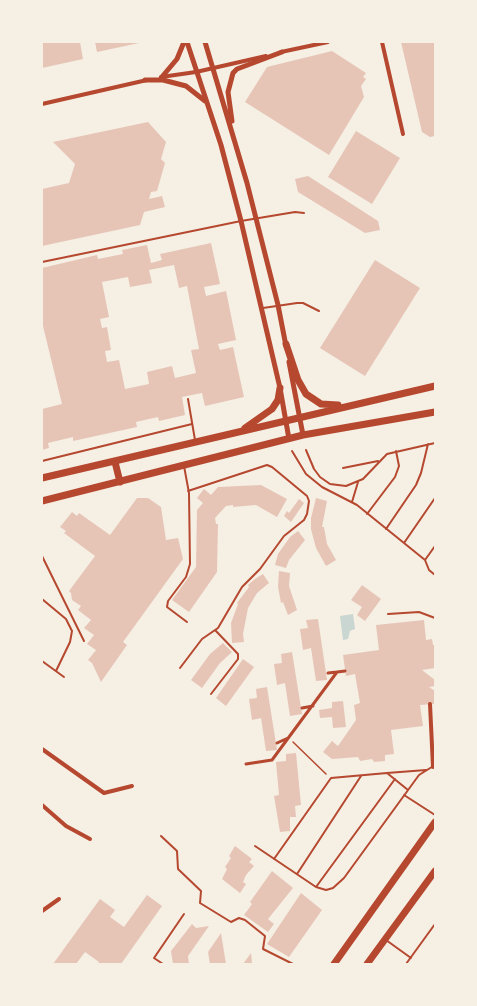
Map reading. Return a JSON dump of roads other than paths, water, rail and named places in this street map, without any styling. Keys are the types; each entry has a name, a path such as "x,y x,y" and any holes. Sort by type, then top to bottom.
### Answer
{"main road":[{"path":"286,344 300,385 306,394 321,404 333,406 351,404"},
{"path":"42,478 115,462 351,404 435,386"},
{"path":"239,431 272,409 278,400 280,388"},
{"path":"42,501 303,435 435,412"},
{"path":"115,462 120,482"},
{"path":"334,964 435,822"},
{"path":"367,964 435,871"}],"street":[{"path":"161,78 177,59 184,42"},
{"path":"187,42 209,109 241,221 280,388 289,439"},
{"path":"205,42 234,139 278,305 303,435"},
{"path":"42,104 145,80 196,72 328,42"},
{"path":"382,42 403,134"},
{"path":"234,139 228,92 233,73 237,69 282,52"},
{"path":"145,80 163,80 186,86 199,95 209,109"},
{"path":"328,673 345,671"},
{"path":"246,764 272,760 290,738 338,672"},
{"path":"430,704 434,766"},
{"path":"302,708 313,706"},
{"path":"277,743 290,738"},
{"path":"42,749 104,793 132,786"},
{"path":"42,805 66,826 90,839"},
{"path":"42,911 59,899"}],"lane":[{"path":"42,262 241,221 295,212 304,213"},
{"path":"262,308 278,305 303,304 319,311"},
{"path":"188,399 196,441"},
{"path":"42,460 192,424"},
{"path":"306,450 314,469 324,480 340,486 349,486 358,482 378,461 387,454 435,443"},
{"path":"386,529 416,485 421,473 428,444"},
{"path":"292,451 301,468 314,481 352,502 425,560 429,570 435,575"},
{"path":"367,514 395,476 399,466 396,451"},
{"path":"343,468 378,461"},
{"path":"184,465 188,491 190,564 186,577 168,601 167,607 187,622"},
{"path":"180,668 202,639 215,630 223,621 242,587 260,569 284,536 304,520 307,514 309,501 308,496 272,467 266,465 188,491"},
{"path":"352,502 358,482"},
{"path":"404,543 435,498"},
{"path":"425,560 435,546"},
{"path":"42,556 84,641"},
{"path":"42,599 66,619 72,631 70,642 56,671"},
{"path":"388,614 419,612 435,618"},
{"path":"211,694 238,659 238,654 235,649 215,630"},
{"path":"42,661 64,677"},
{"path":"255,846 316,888 326,890 333,888 344,878 419,776 434,766"},
{"path":"274,859 331,778 428,769"},
{"path":"387,773 408,790"},
{"path":"297,874 361,776"},
{"path":"316,888 395,779"},
{"path":"404,795 435,815"},
{"path":"161,836 177,851 178,869 202,891 200,903 231,922 239,918 245,920 266,936 264,949 293,964"},
{"path":"163,964 154,958 184,914"},
{"path":"406,964 435,924"},
{"path":"385,940 411,958"}]}
